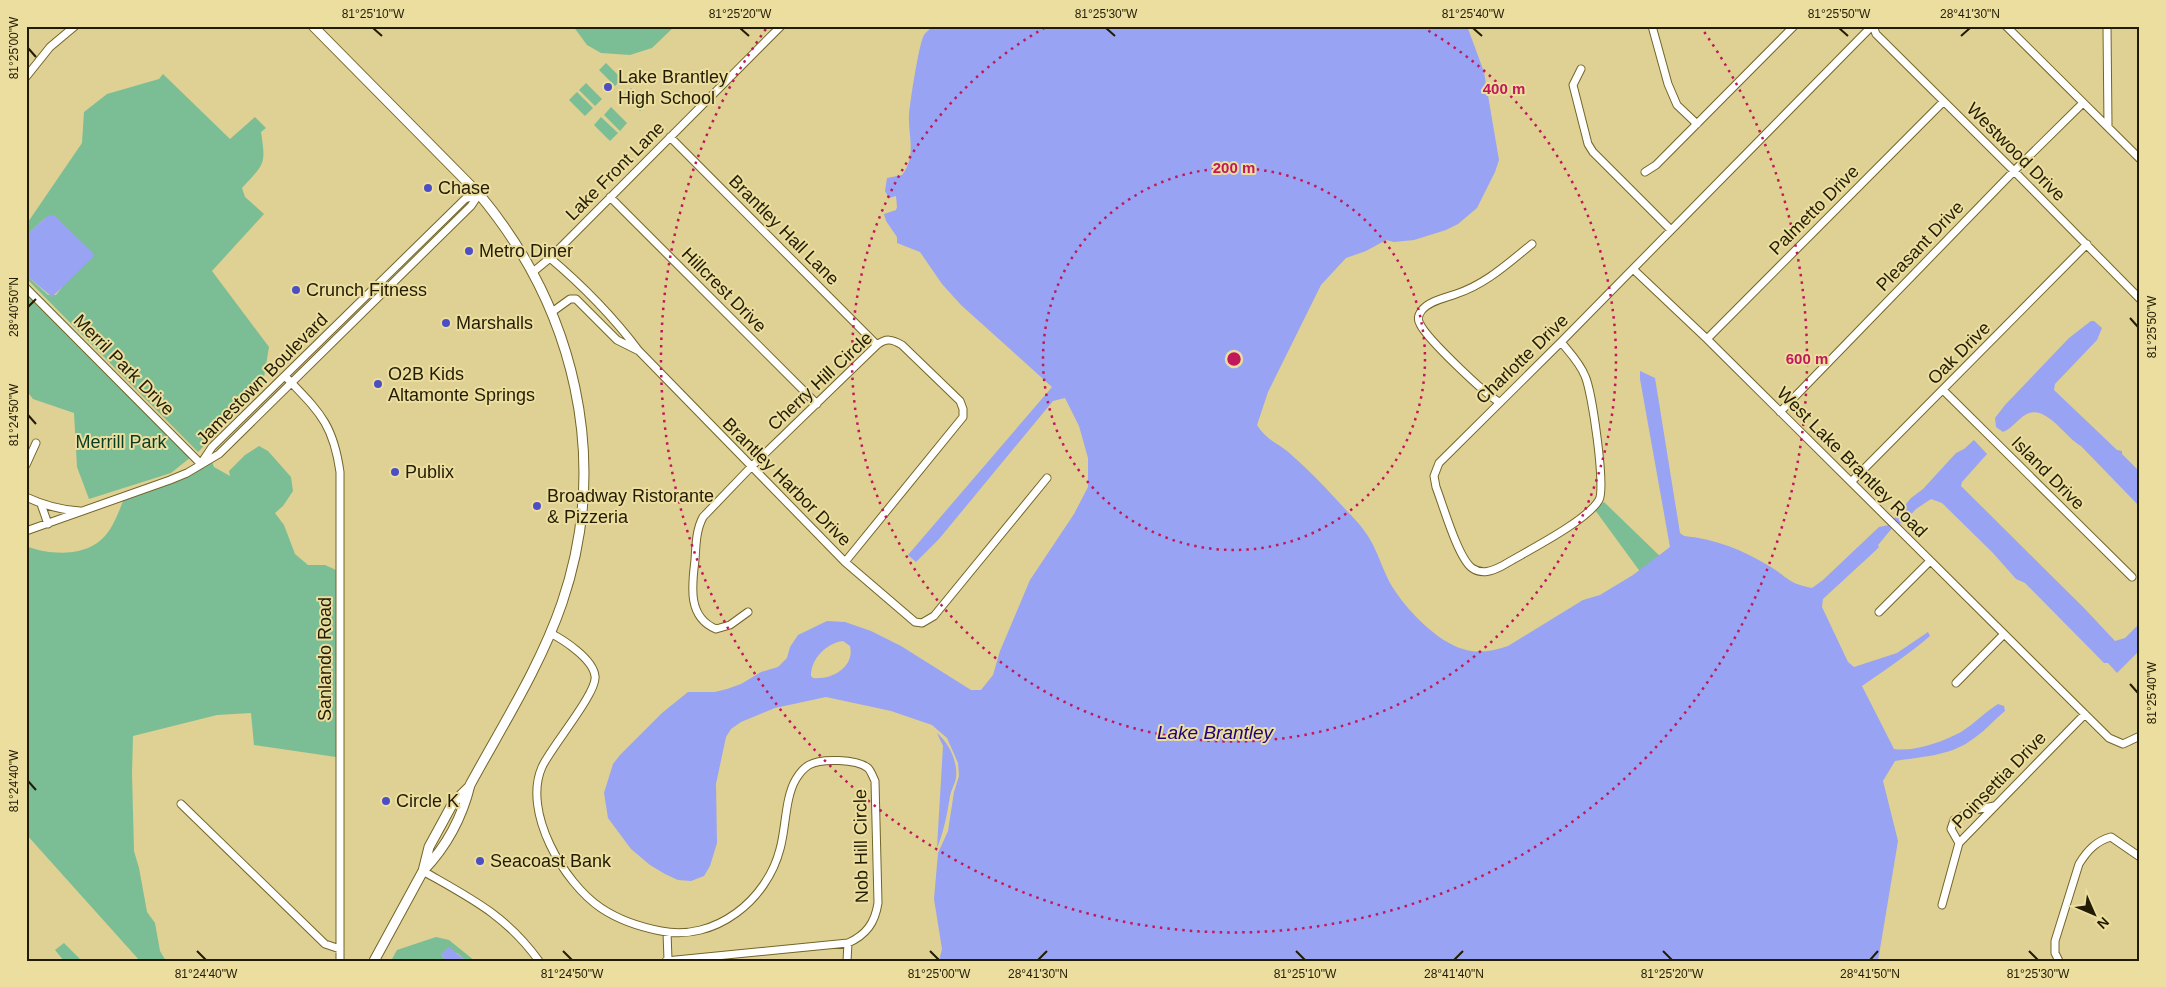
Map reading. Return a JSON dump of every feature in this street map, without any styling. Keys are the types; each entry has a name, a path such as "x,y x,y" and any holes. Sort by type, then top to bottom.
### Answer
{"main road":[{"path":"313,26 479,194 503,223 533,272 552,312 569,360 577,396 583,441 584,482 574,558 562,602 550,633 470,785 453,803 429,847 423,871 374,961"}],"street":[{"path":"26,77 50,47 75,26"},
{"name":"Lake Front Lane","path":"533,272 550,258 780,26"},
{"path":"1652,26 1668,84 1677,105 1697,124"},
{"path":"1645,172 1656,165 1794,26"},
{"path":"1633,269 1872,26"},
{"name":"Westwood Drive","path":"1872,26 1876,34 2140,299"},
{"path":"2006,26 2140,159"},
{"path":"2107,26 2108,126"},
{"path":"1581,69 1573,85 1588,144 1600,160 1671,230"},
{"name":"Palmetto Drive","path":"1707,339 1943,102"},
{"name":"Pleasant Drive","path":"1780,412 2014,171 2084,103"},
{"name":"Brantley Hall Lane","path":"670,137 877,344"},
{"name":"Jamestown Boulevard","path":"201,464 212,447 465,200 479,194"},
{"name":"Jamestown Boulevard","path":"26,531 163,483 188,473 219,454 471,206 479,194"},
{"name":"Hillcrest Drive","path":"610,197 817,404"},
{"path":"1499,402 1481,388 1433,340 1421,326 1418,317 1421,311 1432,303 1474,288 1487,280 1532,244"},
{"name":"Oak Drive","path":"1851,482 2087,244"},
{"name":"Brantley Harbor Drive","path":"550,258 568,273 629,337 639,351 845,562 910,619 922,623 934,616 1047,478"},
{"name":"West Lake Brantley Road","path":"1633,269 1707,339 2109,738 2116,743 2123,744 2140,736"},
{"name":"Charlotte Drive","path":"1561,342 1582,369 1589,387 1602,481 1600,498 1593,507 1571,524 1502,566 1488,572 1480,571 1470,566 1461,554 1436,487 1435,472 1443,458 1633,269"},
{"name":"Merril Park Drive","path":"26,288 201,464"},
{"name":"Brantley Harbor Drive","path":"552,312 570,299 576,299 617,340 639,351"},
{"name":"Cherry Hill Circle","path":"748,612 730,626 716,629 704,621 696,610 692,591 698,527 711,507 877,344 883,340 894,339 960,402 963,409 963,418 845,562"},
{"name":"Sanlando Road","path":"285,376 323,417 332,433 340,472 341,960"},
{"name":"Island Drive","path":"1943,390 2132,577"},
{"path":"26,465 36,443"},
{"path":"26,497 41,504 82,512"},
{"path":"41,504 48,524"},
{"path":"1878,612 1930,561"},
{"name":"Nob Hill Circle","path":"550,633 570,643 587,661 596,676 592,690 549,753 541,769 538,791 541,818 546,838 573,879 601,908 622,919 648,928 681,933 709,929 725,921 753,898 764,884 780,849 792,789 796,779 809,765 818,762 857,762 868,768 875,781 878,903 876,916 863,935 848,943 667,960"},
{"path":"1956,683 2004,634"},
{"name":"Poinsettia Drive","path":"1942,905 1959,844 2085,714"},
{"path":"181,804 326,944 340,949"},
{"path":"1959,844 1951,829 1954,820 1974,810 1994,806"},
{"path":"2059,961 2055,953 2055,941 2080,864 2086,854 2095,844 2111,837 2140,857"},
{"path":"423,871 492,911 518,936 538,961"},
{"path":"667,960 668,932"},
{"path":"847,961 848,943"}],"green space":[{"path":"573,26 675,26 652,48 630,55 601,53 587,45"},
{"path":"606,63 622,79 615,86 599,70"},
{"path":"163,74 230,139 255,117 266,128 261,132 262,163 242,188 245,197 264,214 212,271 269,347 262,389 225,415 215,426 198,452 26,278 26,275 48,295 56,295 62,287 45,218 26,236 26,225 82,143 84,112 107,94 159,79"},
{"path":"586,83 602,99 595,106 579,90"},
{"path":"631,88 647,104 640,111 624,95"},
{"path":"577,92 593,108 585,116 569,100"},
{"path":"611,107 627,123 620,131 604,115"},
{"path":"601,117 618,133 610,141 594,125"},
{"name":"Merrill Park","path":"26,282 196,453 171,473 89,499 77,467 74,413 33,399 26,390"},
{"path":"259,446 268,451 291,477 293,491 283,506 275,513 284,525 295,554 308,565 325,565 336,570 336,757 254,745 251,713 217,715 133,736 134,851 147,912 155,923 160,951 166,961 140,961 26,834 26,546 45,551 66,553 85,549 94,545 106,535 123,501 189,476 212,462 214,467 230,476 229,471 245,455"},
{"path":"1604,502 1666,562 1644,577 1595,510"},
{"path":"436,937 449,940 475,961 466,961 457,953 441,954 446,961 391,961 397,950"},
{"path":"64,943 81,961 64,961 55,950"}],"water":[{"name":"Lake Brantley","path":"933,26 1467,26 1484,72 1499,160 1477,208 1458,224 1446,230 1414,240 1394,242 1386,240 1366,251 1346,258 1321,285 1268,392 1257,425 1267,437 1287,451 1310,472 1357,522 1370,539 1391,586 1401,599 1416,617 1434,633 1453,645 1469,651 1480,652 1508,646 1583,600 1600,595 1633,575 1670,547 1640,371 1655,378 1680,533 1684,536 1718,543 1750,555 1789,580 1812,588 1879,527 1889,525 1911,498 1923,489 1956,453 1974,440 1987,454 1962,482 1961,486 2115,641 2125,638 2140,623 2140,650 2117,673 2108,663 2104,663 2025,583 2016,579 1993,553 1942,503 1931,499 1916,509 1903,523 1896,525 1878,545 1879,547 1823,599 1822,607 1848,662 1854,667 1897,653 1928,632 1930,636 1862,686 1894,749 1919,748 1945,739 1966,729 1998,704 2004,706 2005,711 1962,746 1944,753 1895,761 1883,781 1898,841 1878,961 939,961 942,949 934,899 938,853 948,831 954,792 959,776 958,763 947,738 932,725 891,711 826,697 775,708 741,722 731,729 726,737 716,784 717,843 710,866 704,876 691,881 678,880 665,874 650,865 631,849 608,818 604,793 613,764 662,713 688,692 715,692 727,689 741,684 761,672 778,667 787,658 790,647 798,635 827,621 845,622 871,631 901,646 971,690 981,690 993,675 1000,651 1030,580 1074,514 1088,487 1088,458 1079,426 1065,398 1053,401 939,539 916,562 908,555 1052,387 961,305 942,284 920,252 897,243 897,237 886,221 884,214 896,210 897,207 896,196 889,198 885,191 887,178 902,175 907,168 911,153 909,115 915,73 922,40","holes":["843,641 850,646 849,660 840,671 828,677 813,678 811,676 814,663 826,648"]},
{"path":"51,215 55,216 93,253 93,257 52,297 26,275 26,236 45,218"},
{"path":"2091,321 2094,321 2102,328 2097,340 2055,384 2054,390 2117,450 2122,451 2122,454 2140,472 2140,507 2081,446 2043,414 2029,413 2003,432 1996,427 1995,418 2005,405 2069,338"},
{"path":"937,733 952,753 956,772 937,848 943,746"},
{"path":"449,947 466,961 446,961 441,954"}],"place":[{"name":"Lake Brantley High School","path":"608,87"},
{"name":"Chase","path":"428,188"},
{"name":"Metro Diner","path":"469,251"},
{"name":"Crunch Fitness","path":"296,290"},
{"name":"Marshalls","path":"446,323"},
{"name":"O2B Kids Altamonte Springs","path":"378,384"},
{"name":"Publix","path":"395,472"},
{"name":"Broadway Ristorante & Pizzeria","path":"537,506"},
{"name":"Circle K","path":"386,801"},
{"name":"Seacoast Bank","path":"480,861"}]}
